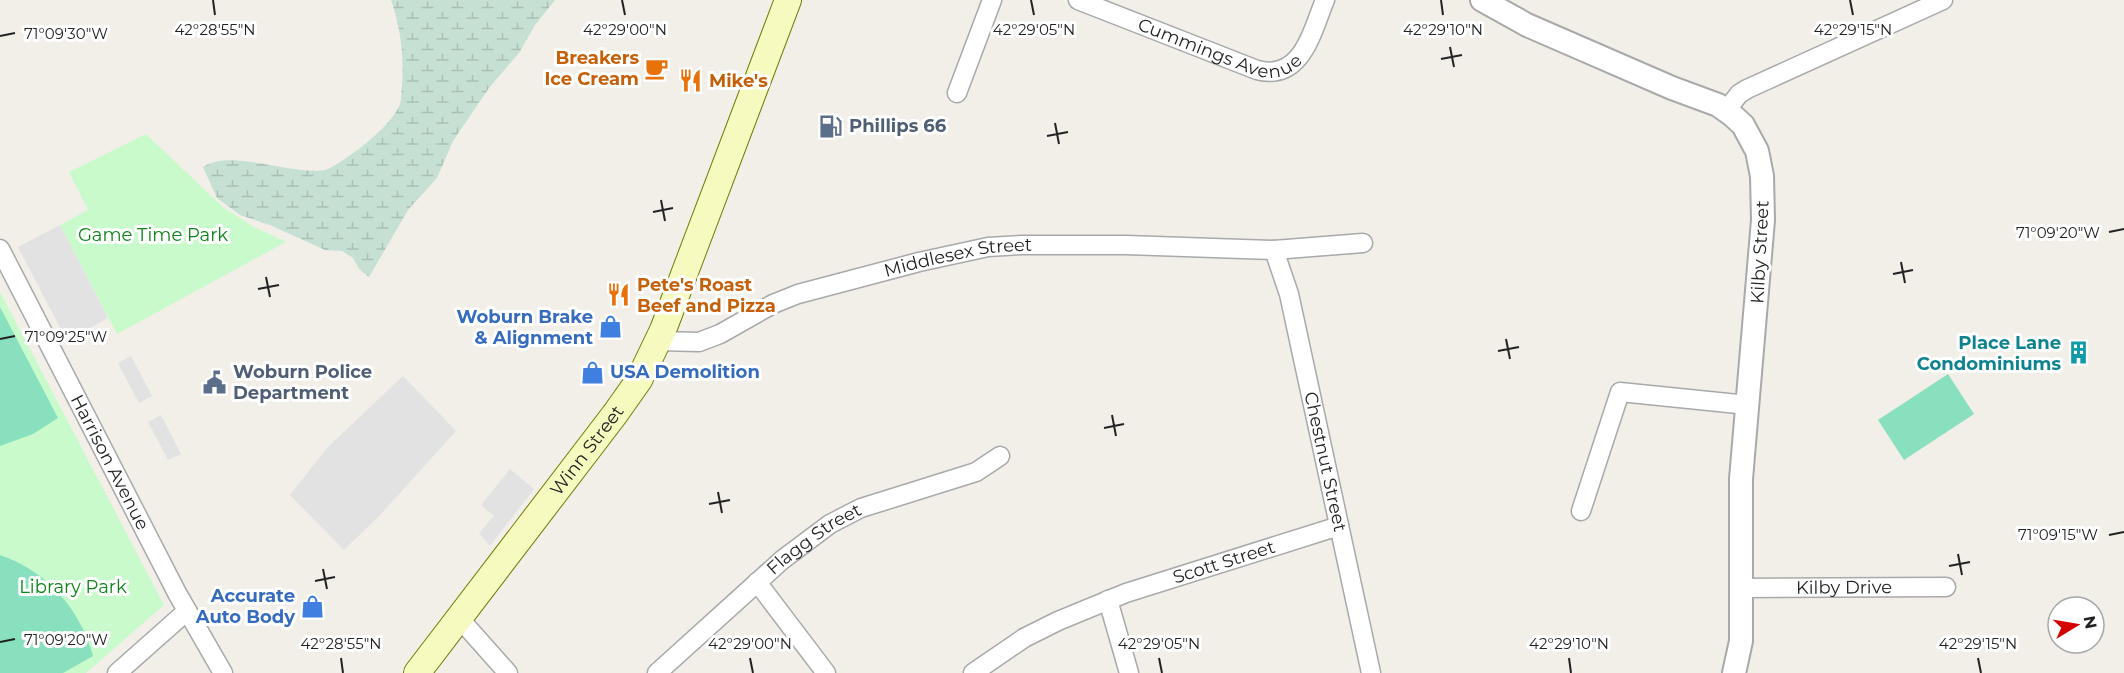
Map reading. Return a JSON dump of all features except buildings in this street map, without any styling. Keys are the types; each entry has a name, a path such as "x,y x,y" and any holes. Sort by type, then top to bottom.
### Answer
{"main road":[{"name":"Winn Street","path":"417,673 639,380 658,341 788,0"}],"street":[{"path":"957,93 992,0"},
{"name":"Cummings Avenue","path":"1078,0 1269,72 1287,68 1297,60 1304,50 1325,0"},
{"name":"Kilby Street","path":"1482,0 1527,25 1718,105 1743,125 1753,143 1760,162 1763,220 1741,498 1741,641 1734,673"},
{"path":"1726,111 1737,96 1747,89 1943,0"},
{"name":"Middlesex Street","path":"658,341 692,343 704,340 720,334 760,310 798,294 885,270 975,249 1010,245 1126,245 1274,250 1362,243"},
{"name":"Harrison Avenue","path":"0,249 187,611 223,673"},
{"name":"Chestnut Street","path":"1274,250 1289,294 1371,673"},
{"path":"1581,511 1620,392 1748,405"},
{"name":"Flagg Street","path":"657,673 757,582 813,536 851,512 976,472 1000,456"},
{"name":"Scott Street","path":"973,673 1024,638 1108,600 1339,526"},
{"path":"757,582 826,673"},
{"name":"Kilby Drive","path":"1742,588 1946,587"},
{"path":"1108,600 1129,673"},
{"path":"117,673 187,611"},
{"path":"459,618 508,673"}],"green space":[{"path":"391,0 555,0 535,25 519,53 489,88 453,141 437,178 408,210 369,277 359,269 353,258 342,251 325,250 270,225 240,215 217,198 203,167 229,160 311,171 325,170 333,167 371,139 393,116 401,100 403,64 401,43"},
{"name":"Game Time Park","path":"146,134 224,208 254,227 286,242 117,334 60,225 88,210 69,172"},
{"name":"Library Park","path":"0,292 164,605 86,673 0,673"},
{"path":"0,307 58,418 33,434 0,446"},
{"path":"1948,374 1974,414 1904,460 1878,420"},
{"path":"0,555 33,571 59,594 80,623 93,656 63,673 0,673"}],"shaded area":[{"path":"60,225 108,318 67,341 18,247"},
{"path":"131,356 152,396 139,403 118,363"},
{"path":"403,376 456,431 381,514 344,550 290,495 327,448"},
{"path":"161,415 181,454 168,460 148,422"},
{"path":"510,469 534,489 490,546 479,533 494,516 481,505"}],"place":[{"name":"Breakers Ice Cream","path":"657,68"},
{"name":"Mike's","path":"691,81"},
{"name":"Phillips 66","path":"831,126"},
{"name":"Pete's Roast Beef and Pizza","path":"619,295"},
{"name":"Woburn Brake & Alignment","path":"611,327"},
{"name":"Place Lane Condominiums","path":"2079,353"},
{"name":"USA Demolition","path":"592,372"},
{"name":"Woburn Police Department","path":"215,382"},
{"name":"Accurate Auto Body","path":"313,606"}]}
